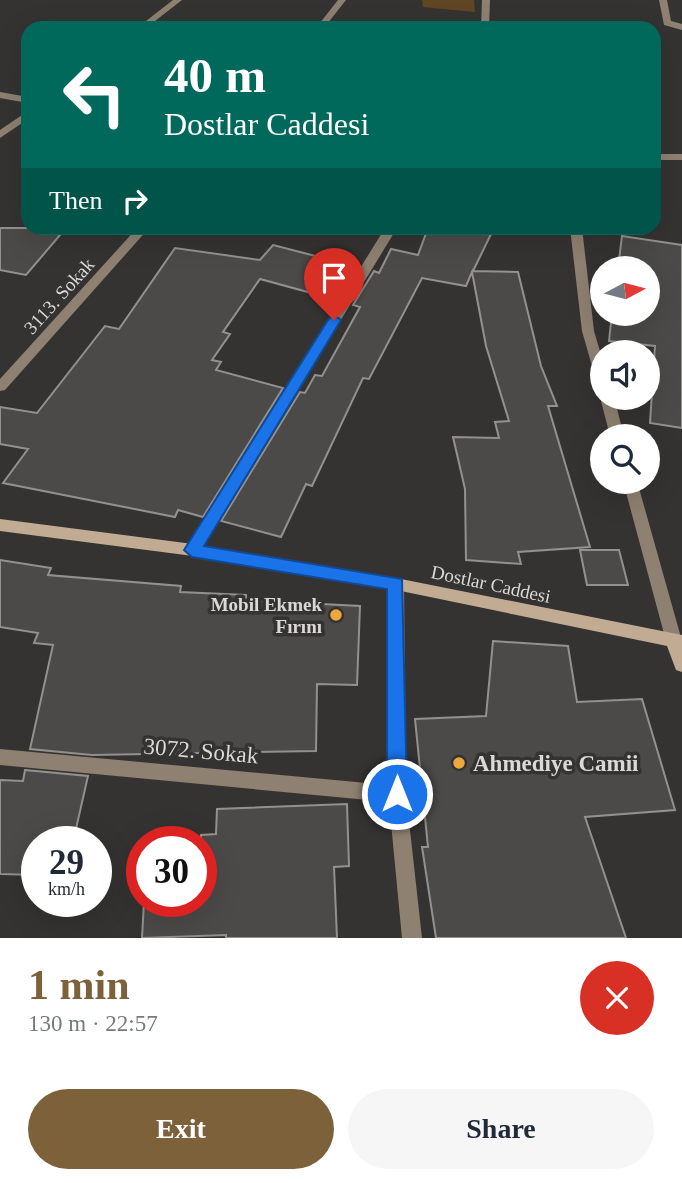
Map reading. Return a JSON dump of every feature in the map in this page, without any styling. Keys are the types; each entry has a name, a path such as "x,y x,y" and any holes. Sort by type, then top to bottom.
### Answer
{"main road":[{"name":"Dostlar Caddesi","path":"0,525 192,550 396,584 678,642"},
{"path":"678,642 682,665"}],"street":[{"path":"150,21 178,0"},
{"path":"326,21 342,0"},
{"path":"485,21 486,0"},
{"path":"663,0 667,23 682,27"},
{"path":"0,95 21,99"},
{"path":"0,135 21,119"},
{"path":"661,157 682,157"},
{"name":"3113. Sokak","path":"0,387 137,235"},
{"path":"192,550 387,235"},
{"path":"577,235 591,340"},
{"path":"634,494 678,642"},
{"path":"396,584 397,794 412,938"},
{"name":"3072. Sokak","path":"0,757 397,794"}],"shaded area":[{"path":"422,0 474,0 475,12 423,7"}],"building":[{"path":"0,228 21,228 21,235 60,235 26,275 0,270"},
{"path":"425,235 491,235 473,271 518,272 541,366 557,406 548,406 590,547 518,552 521,564 466,560 465,489 453,437 499,438 495,422 509,421 486,346 472,272 466,286 422,278 369,379 363,378 312,486 306,484 281,537 221,521 300,392 305,393 315,375 322,376 360,307 353,305 374,271 379,273 391,249 418,255"},
{"path":"622,236 682,245 682,428 650,423 651,410 660,410 660,340 609,340 611,326 660,326 660,256 620,256"},
{"path":"273,245 358,267 337,300 260,279 223,332 230,334 212,360 221,362 216,370 283,388 203,517 178,510 175,517 3,483 28,449 0,444 0,407 37,413 105,326 119,329 175,248 260,260"},
{"path":"580,550 619,550 628,585 587,585"},
{"path":"0,560 51,568 48,575 181,586 180,592 246,595 246,600 360,606 357,685 317,684 316,751 92,755 30,749 53,645 34,643 38,633 0,627"},
{"path":"493,641 568,646 577,702 642,699 675,810 585,817 626,938 436,938 422,847 428,847 415,719 486,716"},
{"path":"25,770 88,776 77,826 21,826 21,875 0,874 0,780 23,781"},
{"path":"347,804 349,866 334,867 337,938 226,938 226,935 142,938 143,917 217,917 217,809"}],"place":[{"name":"Mobil Ekmek Fırını","path":"336,615"},
{"name":"Ahmediye Camii","path":"459,763"}],"route":[{"path":"334,320 192,550 396,584 397,794"}]}
